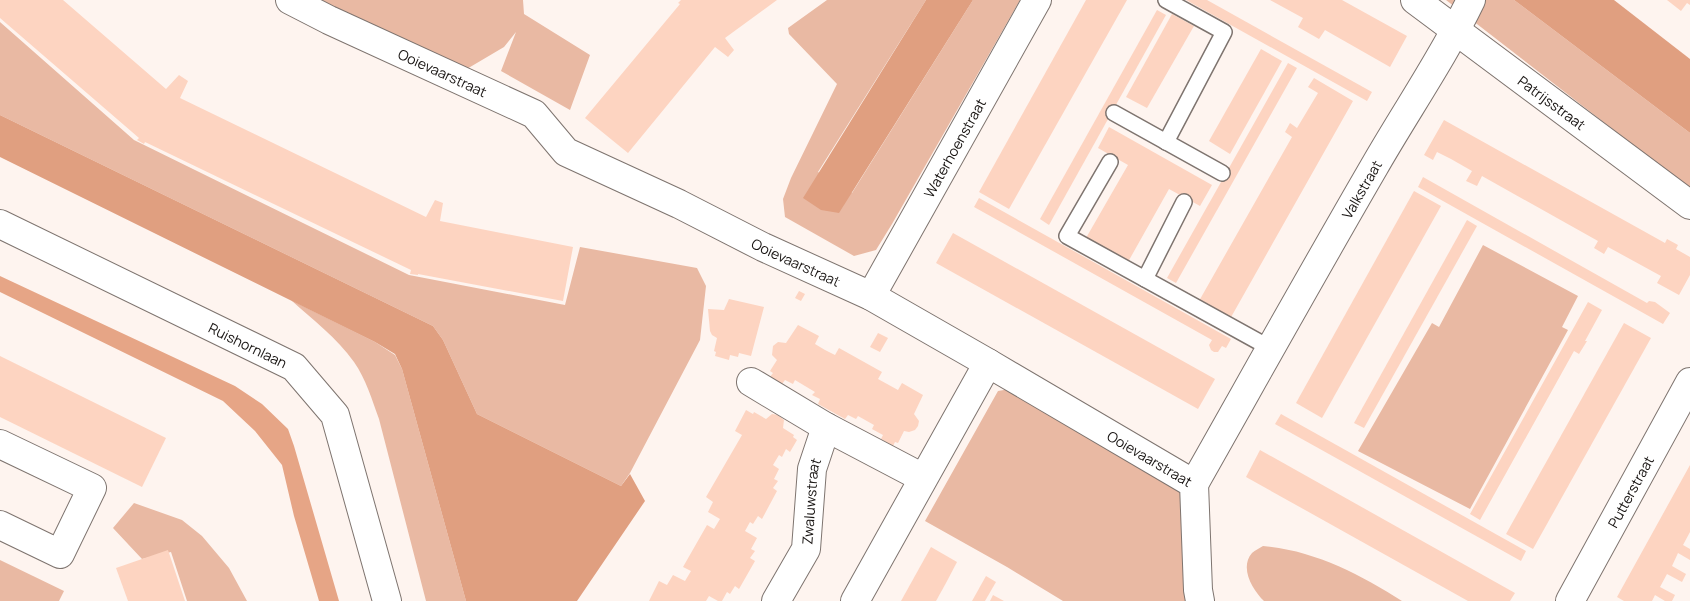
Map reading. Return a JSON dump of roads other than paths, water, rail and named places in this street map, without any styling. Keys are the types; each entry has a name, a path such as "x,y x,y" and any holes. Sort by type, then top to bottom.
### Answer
{"street":[{"name":"Ooievaarstraat","path":"290,0 329,20 534,114 566,152 679,204 763,247 871,296 1194,484 1200,601"},
{"name":"Waterhoenstraat","path":"871,296 1037,0"},
{"name":"Patrijsstraat","path":"1415,0 1690,205"},
{"name":"Valkstraat","path":"1194,484 1375,165 1456,32 1471,0"},
{"name":"Ruishornlaan","path":"0,224 294,367 335,415 386,601"},
{"path":"855,601 988,363"},
{"path":"751,382 826,427 923,478"},
{"name":"Putterstraat","path":"1570,601 1690,382"},
{"name":"Zwaluwstraat","path":"776,601 806,549 812,470 826,427"},
{"path":"0,444 92,488 60,554 0,525"}],"lane":[{"path":"1166,0 1224,32 1166,142"},
{"path":"1114,112 1222,173"},
{"path":"1110,162 1067,236 1270,348"},
{"path":"1145,279 1184,202"}]}
